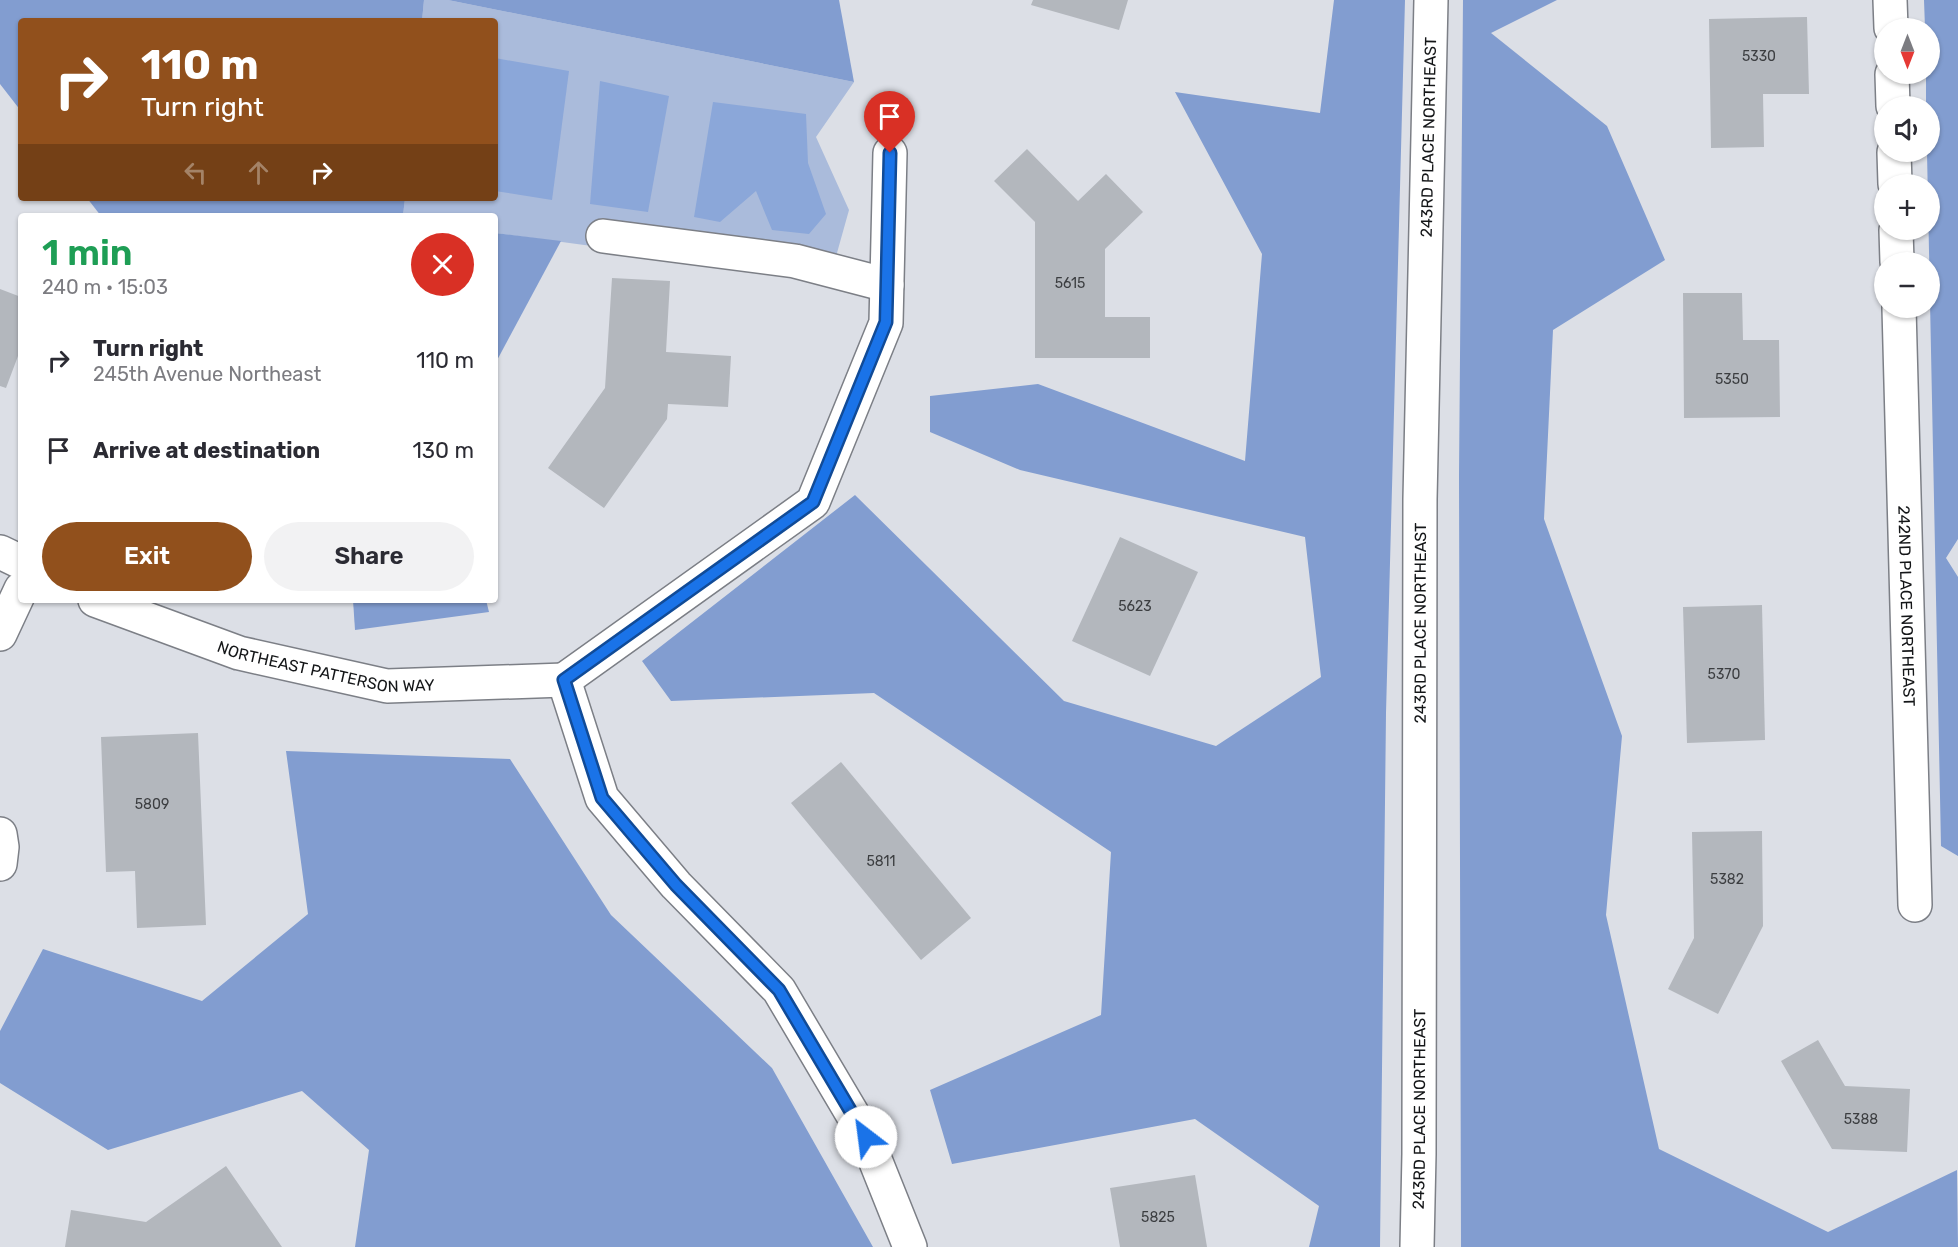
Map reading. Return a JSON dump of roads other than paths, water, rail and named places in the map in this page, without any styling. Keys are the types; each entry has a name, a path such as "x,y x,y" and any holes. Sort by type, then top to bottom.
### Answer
{"street":[{"name":"243RD PLACE NORTHEAST","path":"1417,1247 1420,499 1431,0"},
{"path":"1890,0 1891,18"},
{"path":"890,153 886,322 813,502 564,680 602,798 676,885 779,990 866,1137 910,1247"},
{"path":"603,236 795,261 887,285"},
{"name":"242ND PLACE NORTHEAST","path":"1899,318 1916,904"},
{"path":"0,552 18,561"},
{"path":"0,634 18,595"},
{"name":"NORTHEAST PATTERSON WAY","path":"103,603 239,653 387,686 564,680"},
{"path":"0,834 2,847 0,864"}]}
